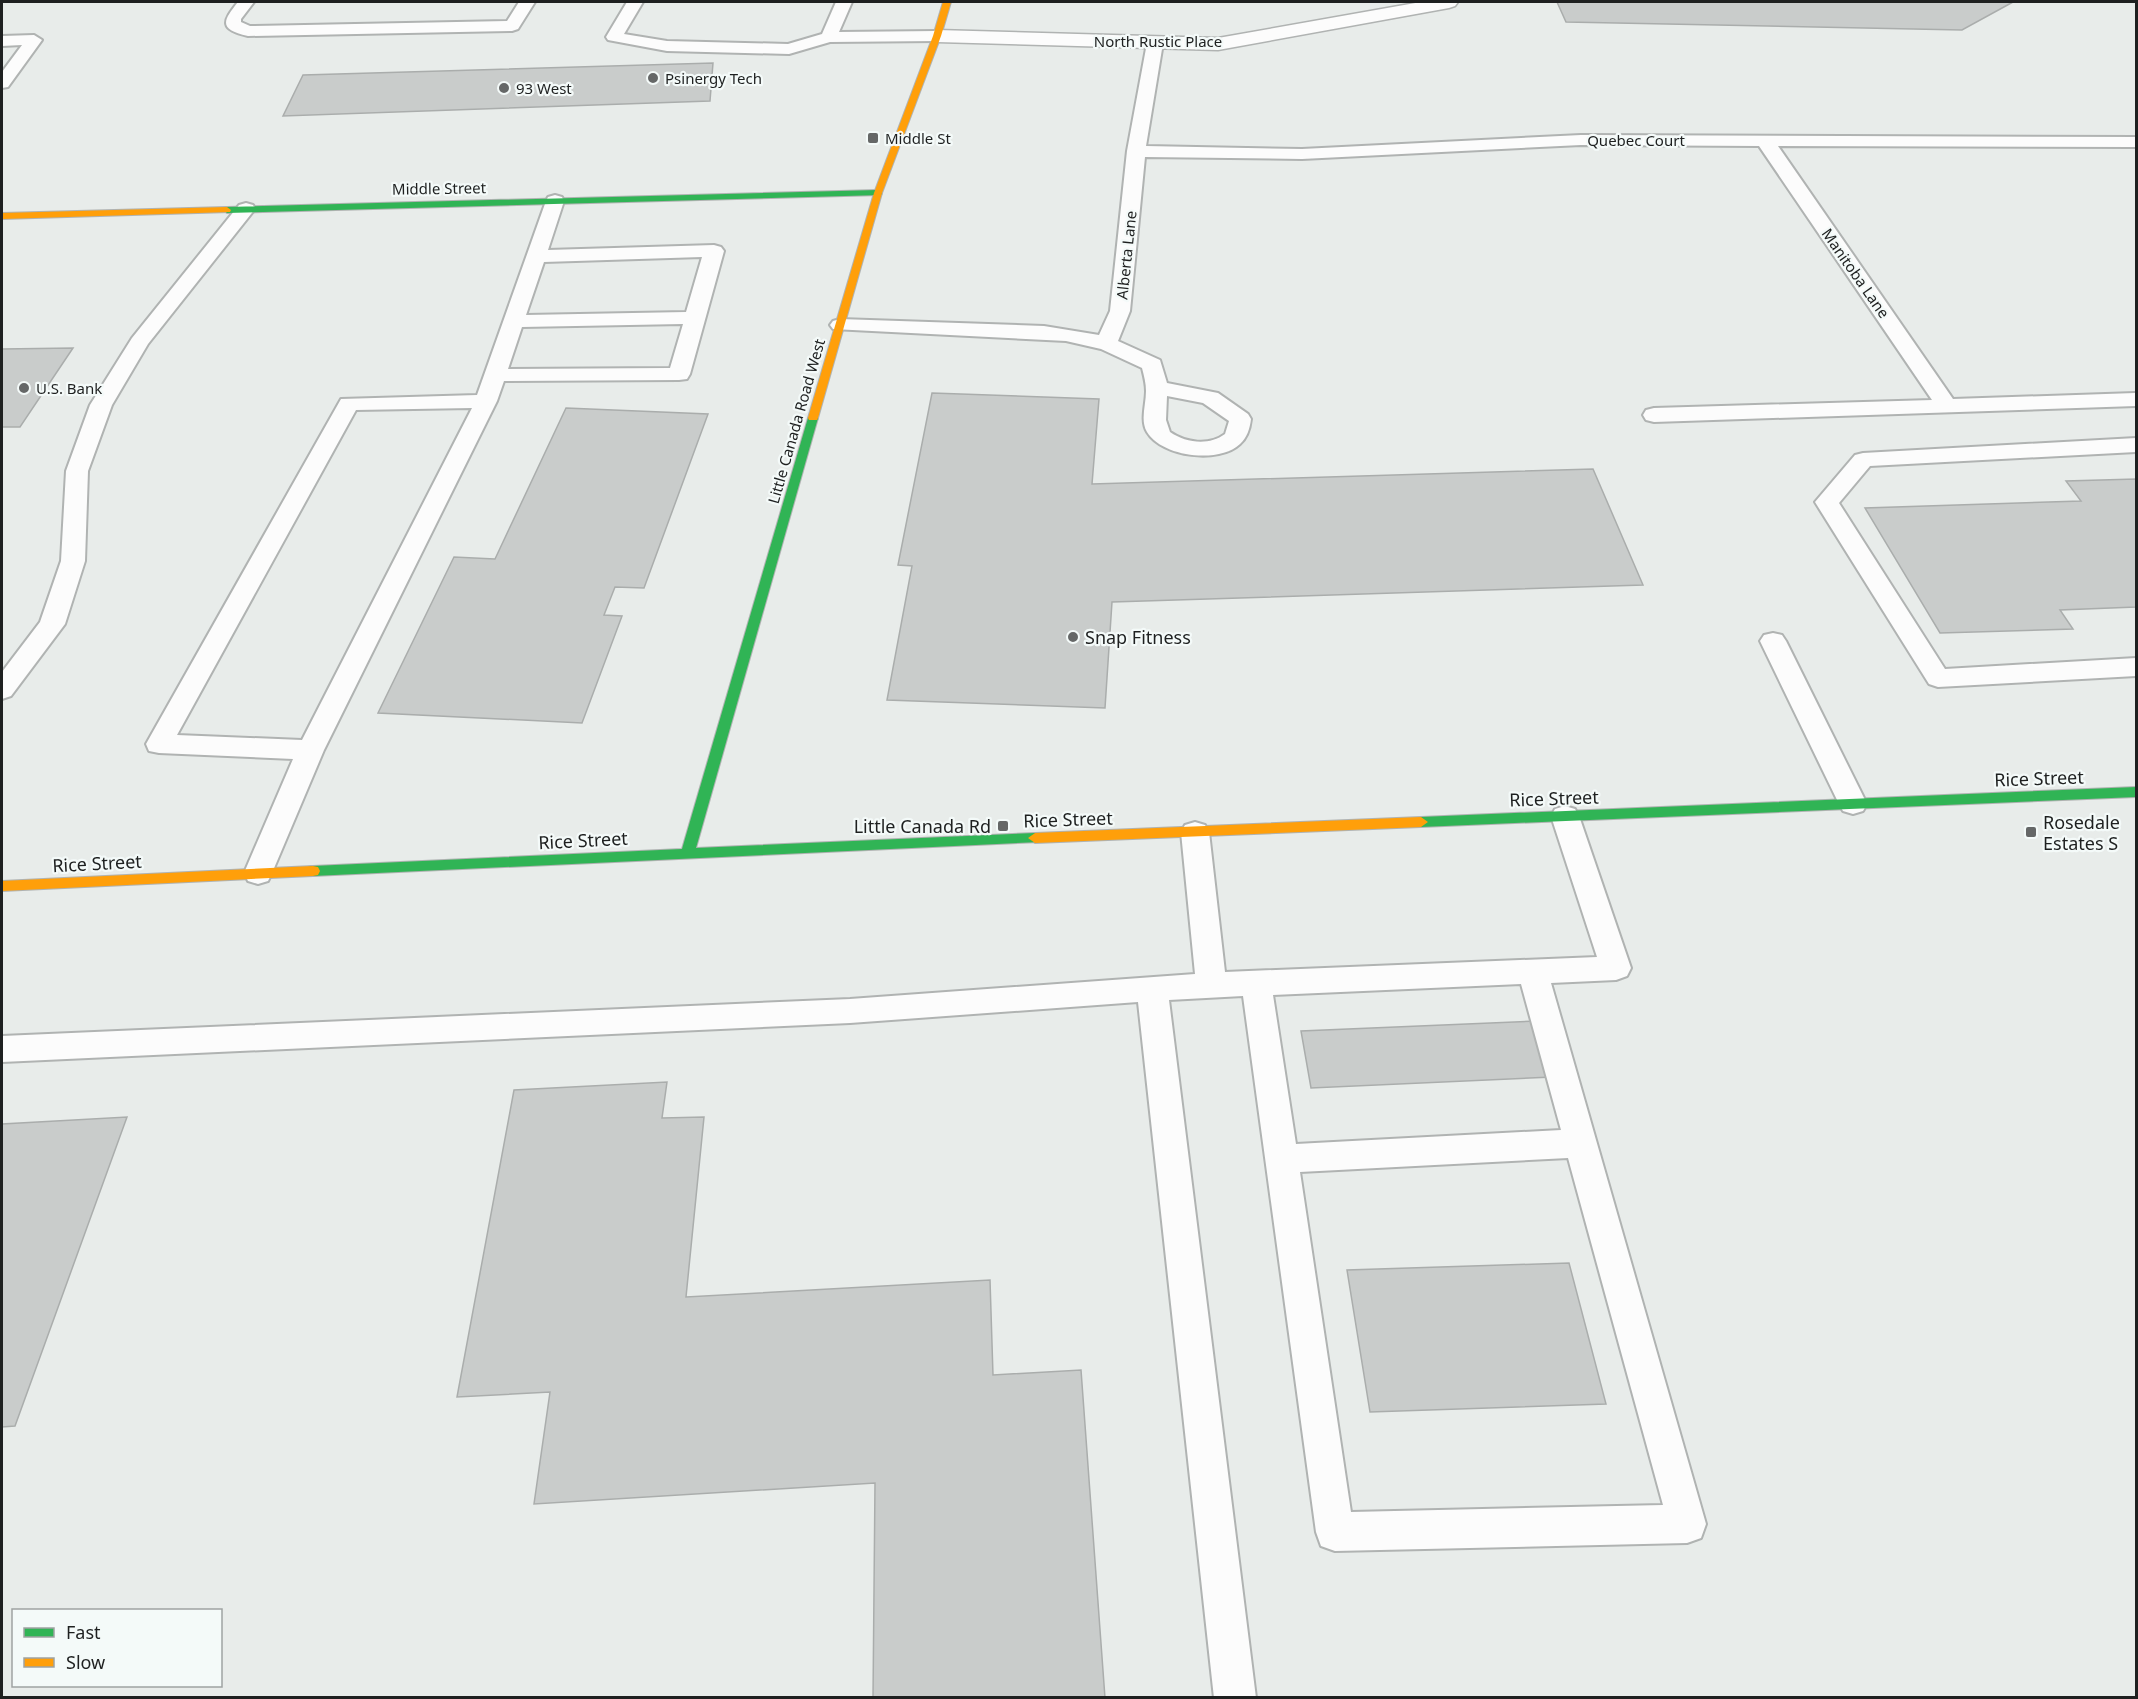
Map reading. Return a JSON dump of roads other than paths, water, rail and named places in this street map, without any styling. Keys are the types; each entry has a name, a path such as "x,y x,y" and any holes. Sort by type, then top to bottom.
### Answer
{"street":[{"name":"Little Canada Road West","path":"688,854 878,193 937,36 947,2"},
{"name":"North Rustic Place","path":"937,36 1218,44 1449,2"},
{"name":"Middle Street","path":"2,216 878,193"},
{"name":"Rice Street","path":"2,886 2136,792"}],"lane":[{"path":"246,2 233,19 233,26 248,31 512,26 527,2"},
{"path":"635,2 614,37 667,46 789,49 829,37 937,36"},
{"path":"829,37 844,2"},
{"path":"2,41 34,40 2,83"},
{"name":"Alberta Lane","path":"1107,342 1120,311 1136,151 1155,43"},
{"name":"Quebec Court","path":"1136,151 1302,154 1581,140 2136,142"},
{"name":"Manitoba Lane","path":"1765,141 1947,406"},
{"path":"258,873 310,750 486,400 538,256 555,201"},
{"path":"2,690 52,624 73,561 77,471 101,405 139,342 246,209"},
{"path":"495,375 679,374 714,252 538,256"},
{"path":"514,321 695,318"},
{"path":"840,325 1068,333 1107,342 1132,353 1152,366 1157,387"},
{"path":"310,750 159,744 349,404 486,400"},
{"path":"1654,415 2135,400"},
{"path":"2136,445 1863,460 1827,502 1938,678 2136,667"},
{"path":"1773,641 1853,804"},
{"path":"2,1049 850,1011 1211,985 1616,968 1565,816"},
{"path":"1195,832 1211,985"},
{"path":"1256,983 1335,1532 1688,1524 1533,972"},
{"path":"1152,989 1235,1698"},
{"path":"1281,1159 1581,1143"}],"place":[{"name":"Psinergy Tech","path":"653,78"},
{"name":"93 West","path":"504,88"},
{"name":"Middle St","path":"873,138"},
{"name":"U.S. Bank","path":"24,388"},
{"name":"Snap Fitness","path":"1073,637"},
{"name":"Little Canada Rd","path":"1003,826"},
{"name":"Rosedale Estates S","path":"2031,832"}]}
